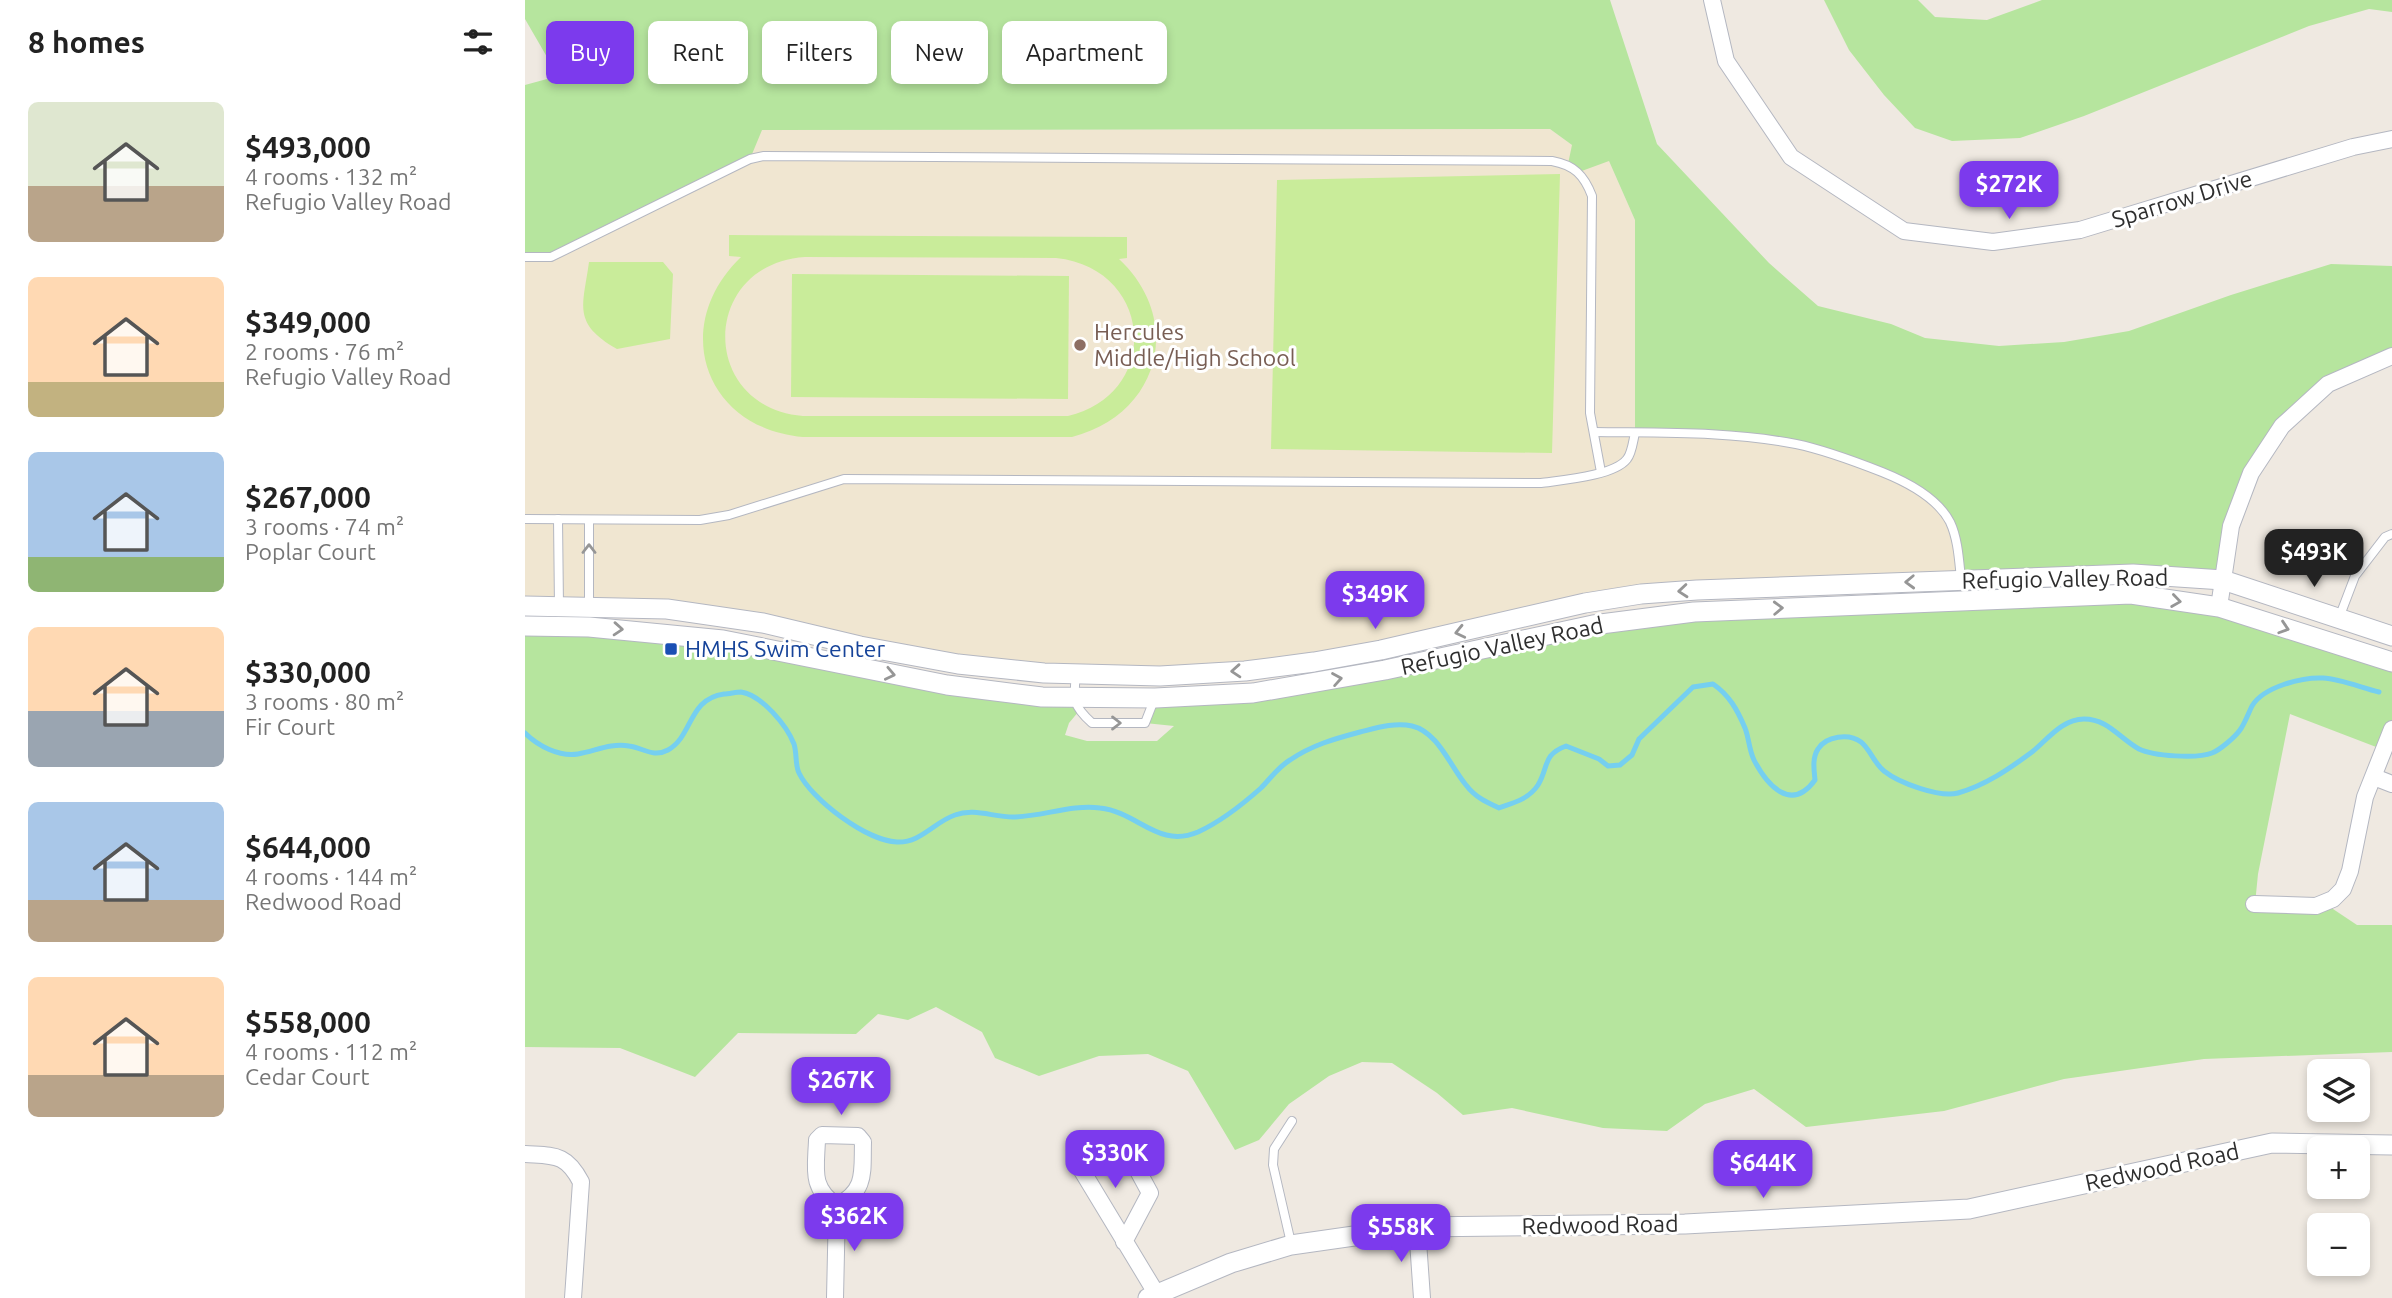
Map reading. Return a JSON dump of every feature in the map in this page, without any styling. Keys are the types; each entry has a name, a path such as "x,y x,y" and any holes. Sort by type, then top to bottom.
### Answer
{"street":[{"name":"Sparrow Drive","path":"1712,0 1726,61 1791,157 1904,231 1993,242 2080,230 2353,147 2392,139"},
{"path":"2219,607 2231,526 2251,473 2282,426 2328,384 2392,356"},
{"name":"Refugio Valley Road","path":"525,626 559,626 589,617 667,609 716,614 958,664 1076,675 1160,676 1245,671 1314,662 1381,650 1585,603 1641,594 2133,574 2223,580 2392,636"},
{"name":"Refugio Valley Road","path":"525,606 559,606 589,617 723,640 947,685 1042,697 1155,698 1266,690 1385,670 1593,625 1694,612 2131,594 2219,607 2392,662"},
{"path":"2254,904 2316,905 2339,894 2350,872 2365,797 2392,729"},
{"path":"2374,777 2392,784"},
{"path":"822,1135 858,1136 863,1142 862,1181 858,1190 837,1206 824,1196 816,1182 817,1140 822,1135"},
{"name":"Redwood Road","path":"1152,1296 1231,1264 1291,1245 1417,1227 1685,1224 1969,1209 2271,1143 2392,1145"},
{"path":"1125,1242 1150,1193 1124,1145 1081,1169 1125,1242 1152,1296"},
{"path":"525,1154 559,1156 573,1167 581,1182 573,1298"},
{"path":"835,1298 837,1206"},
{"path":"1417,1227 1422,1298"}],"lane":[{"path":"525,257 551,257 750,159 764,156 1552,161 1568,164 1579,172 1592,196 1590,413 1601,472"},
{"path":"1594,432 1749,437 1797,444 1833,454 1899,479 1939,507 1950,522 1958,546 1961,580"},
{"path":"525,519 710,518 729,515 844,479 1541,483 1615,468 1629,457 1635,433"},
{"path":"558,519 559,626"},
{"path":"589,520 589,617"},
{"path":"2339,619 2354,576 2385,537 2392,534"},
{"path":"1074,697 1076,675"},
{"path":"1291,1245 1273,1165 1274,1149 1292,1121"}],"shaded area":[{"name":"Hercules Middle/High School","path":"1550,129 1572,145 1609,161 1635,220 1635,433 1750,437 1833,454 1923,494 1950,522 1961,580 1697,590 1381,650 1076,675 763,623 525,606 525,257 749,159 761,130"}],"green space":[{"path":"525,0 1610,0 1657,144 1769,263 1818,306 1891,324 1925,338 1999,346 2064,342 2129,331 2331,264 2392,266 2392,356 2328,384 2251,473 2223,580 1961,580 1950,522 1923,494 1833,454 1749,437 1635,433 1635,220 1609,161 1579,172 1568,164 1572,145 1550,129 762,130 750,159 551,257 525,257 525,85 546,79 546,84 634,84 634,21 546,21 546,55 525,19"},
{"path":"1824,0 1918,0 1935,17 1987,20 2042,0 2392,0 2392,12 2369,9 2309,26 2084,116 2020,138 1952,141 1915,128 1884,95 1849,50"},
{"path":"1560,174 1552,453 1271,449 1277,180"},
{"path":"729,235 1127,237 1127,258 1119,259 1139,284 1152,310 1156,337 1153,363 1143,387 1125,409 1102,426 1072,437 803,437 769,429 741,415 721,394 708,369 703,341 707,313 719,284 741,257 729,256","holes":["805,257 1056,258 1088,267 1112,284 1127,306 1134,332 1132,359 1120,383 1099,403 1068,416 803,416 769,407 744,388 730,364 725,336 731,308 746,284 770,265"]},
{"path":"589,262 663,262 673,274 670,339 617,349 593,331 587,322 583,302"},
{"path":"792,274 1069,276 1068,399 791,397"},
{"path":"2131,594 2219,607 2392,662 2392,729 2384,750 2290,714 2258,874 2255,904 2324,903 2357,925 2392,925 2392,1052 2204,1059 2064,1079 1944,1111 1806,1127 1754,1089 1705,1104 1667,1131 1603,1128 1512,1108 1463,1115 1437,1093 1392,1063 1362,1062 1329,1076 1289,1104 1259,1140 1235,1150 1188,1071 1148,1054 1099,1056 1039,1076 995,1058 982,1032 936,1007 908,1020 878,1014 856,1034 738,1033 695,1077 620,1048 525,1047 525,626 559,626 1074,697 1079,711 1069,723 1065,735 1087,741 1157,741 1174,726 1145,723 1155,698 1253,693 1593,625"}],"waterway":[{"path":"525,733 542,746 564,754 578,754 622,745 658,753 676,744 697,710 712,697 741,692 765,705 786,729 794,744 799,773 816,795 856,827 885,840 897,842 913,839 947,818 962,813 1013,817 1089,807 1113,811 1159,833 1184,836 1206,828 1231,812 1261,788 1282,766 1307,750 1341,737 1392,725 1412,726 1429,735 1469,789 1499,808 1530,794 1538,785 1549,758 1566,746 1599,759 1608,766 1620,765 1632,755 1639,739 1693,687 1713,684 1728,698 1739,715 1759,769 1773,786 1789,795 1806,790 1815,780 1816,753 1826,741 1838,737 1850,737 1861,742 1881,768 1891,776 1920,788 1950,794 1968,790 1997,776 2032,752 2062,726 2076,720 2100,722 2139,749 2164,755 2196,756 2212,753 2227,743 2240,730 2257,699 2284,684 2323,678 2379,692"}],"place":[{"name":"Hercules Middle/High School","path":"1080,345"},
{"name":"HMHS Swim Center","path":"671,649"}]}
